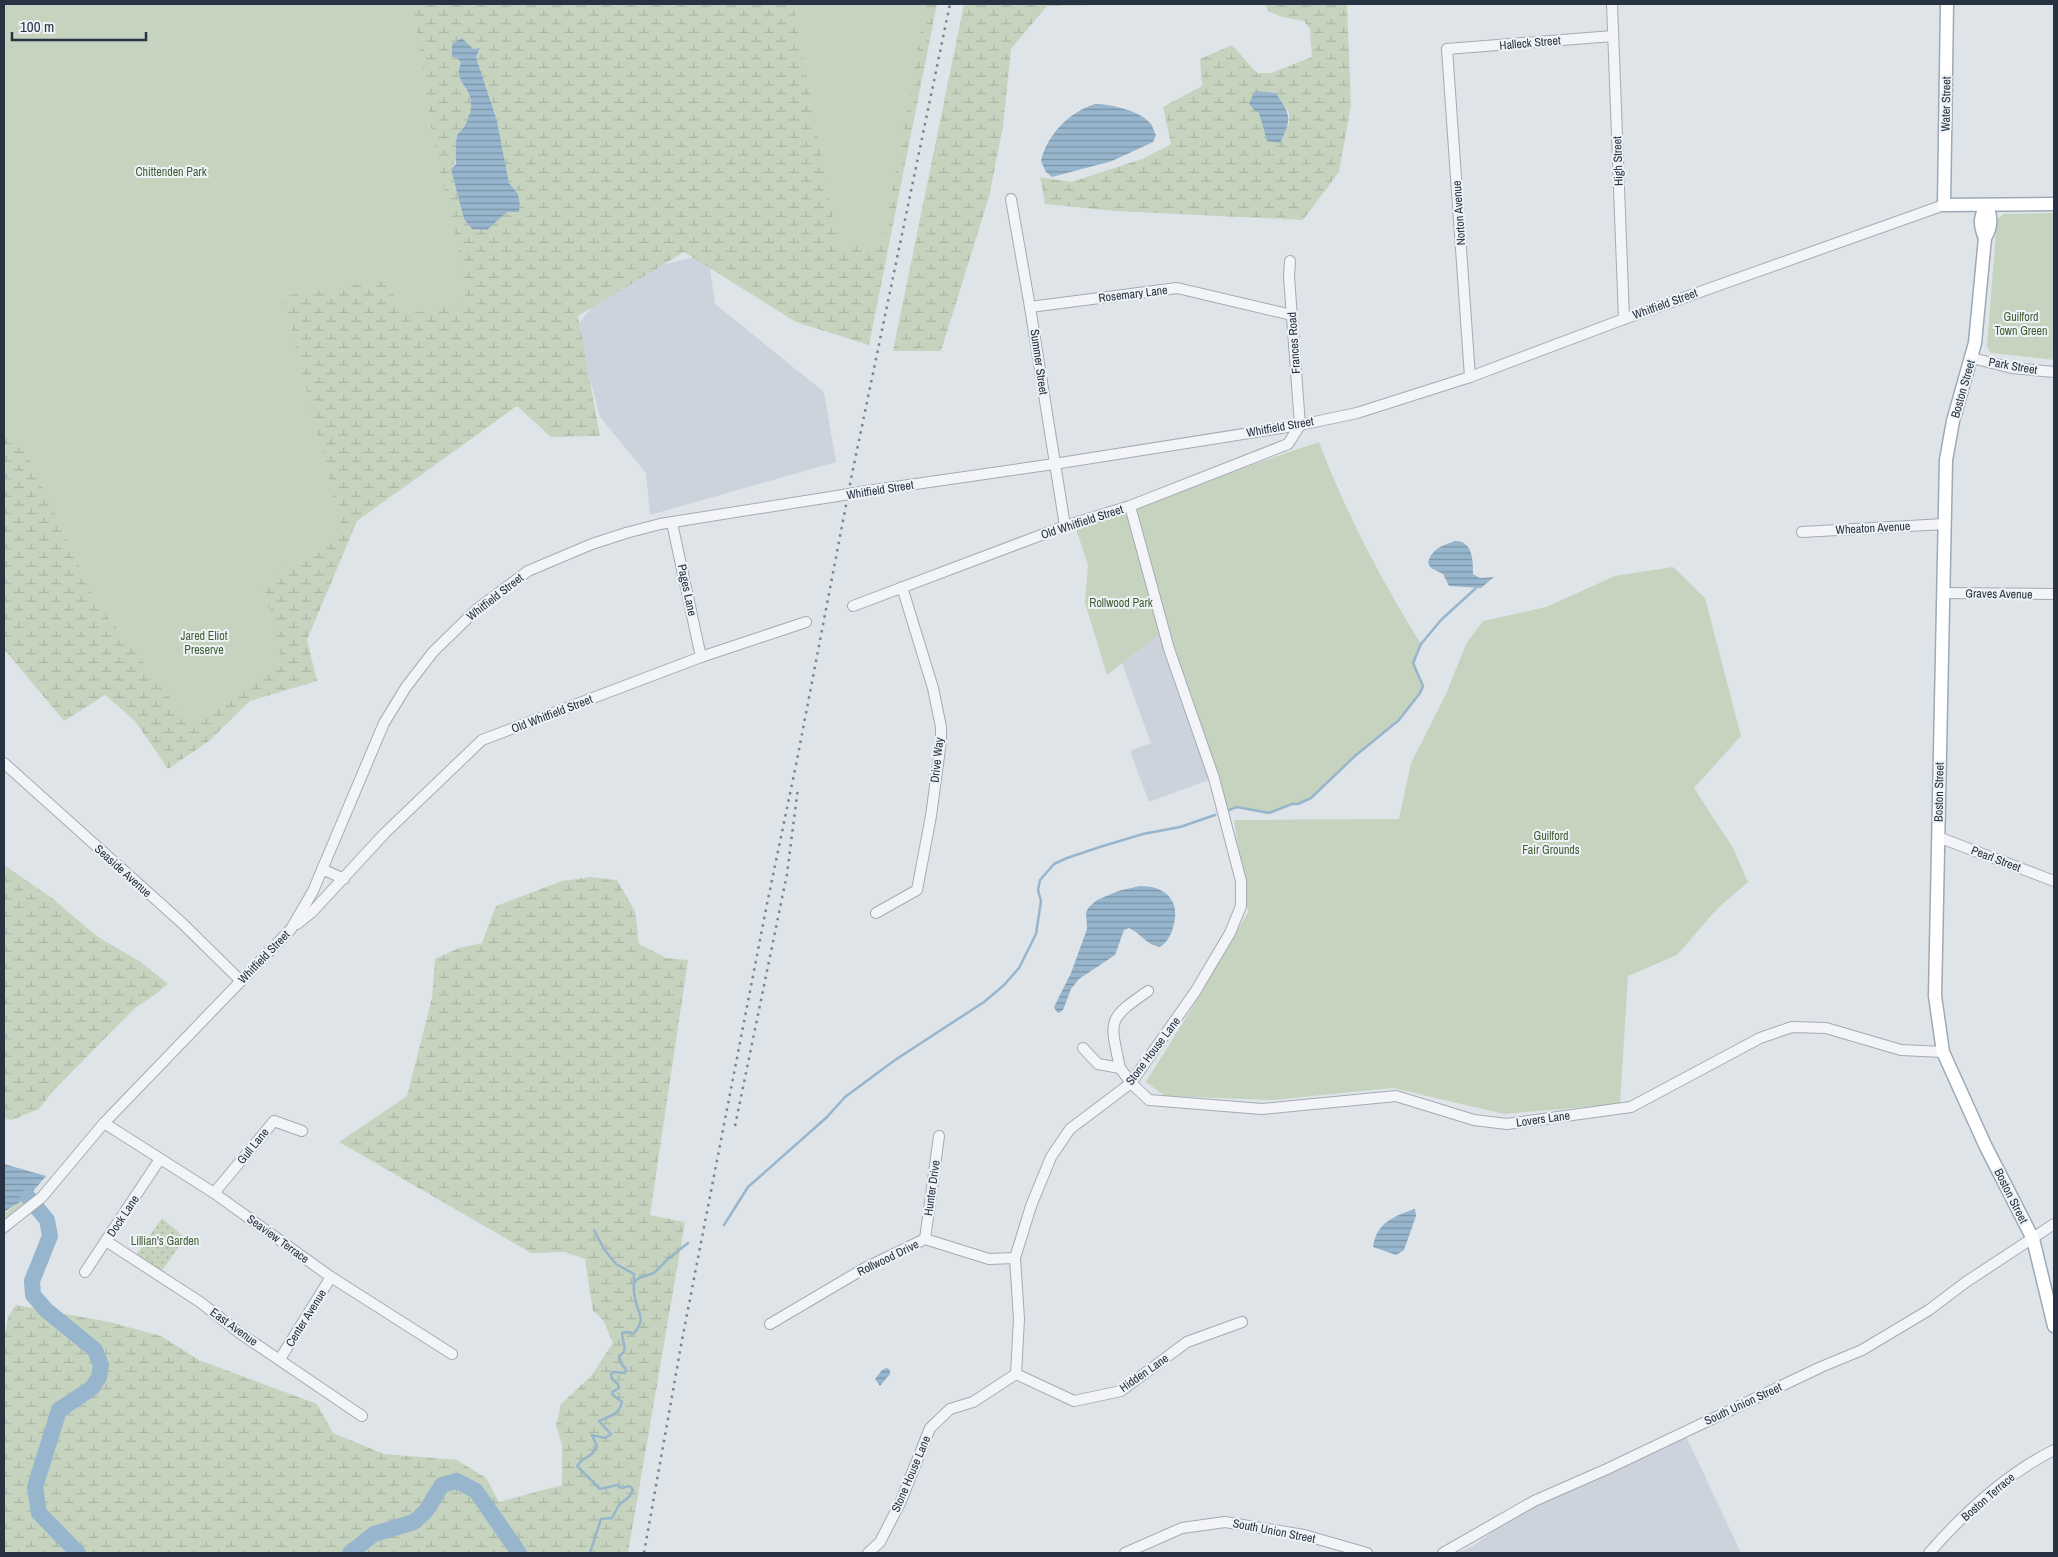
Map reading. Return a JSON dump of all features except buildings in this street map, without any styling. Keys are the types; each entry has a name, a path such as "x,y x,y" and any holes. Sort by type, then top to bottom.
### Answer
{"main road":[{"name":"Water Street","path":"1944,205 1947,4"},
{"name":"Whitfield Street","path":"1944,205 2054,204"},
{"name":"Boston Street","path":"1986,205 1981,214 1980,228 1985,238 1978,320 1972,358 1948,442 1944,524 1935,996 1943,1052 1985,1145 2033,1239 2054,1326"}],"street":[{"name":"High Street","path":"1612,4 1624,319"},
{"name":"Halleck Street","path":"1448,49 1613,36"},
{"name":"Norton Avenue","path":"1448,49 1470,377"},
{"name":"Summer Street","path":"1011,199 1065,526"},
{"name":"Whitfield Street","path":"4,1227 42,1196 104,1123 291,929 313,891 384,723 406,687 433,652 454,630 477,609 528,572 592,544 626,532 672,523 1300,425 1357,413 1470,377 1624,319 1944,205"},
{"name":"Frances Road","path":"1290,261 1289,277 1300,425"},
{"name":"Rosemary Lane","path":"1030,307 1177,288 1292,315"},
{"name":"Park Street","path":"1972,358 2012,368 2054,372"},
{"name":"Old Whitfield Street","path":"853,606 1065,526 1130,506 1288,444 1300,425"},
{"name":"Stone House Lane","path":"868,1553 880,1542 892,1518 930,1428 950,1409 973,1402 1016,1374 1019,1319 1016,1258 1031,1206 1051,1157 1070,1129 1131,1083 1195,992 1230,933 1241,906 1241,881 1214,778 1169,647 1130,506"},
{"name":"Pages Lane","path":"672,523 701,658"},
{"name":"Wheaton Avenue","path":"1802,532 1944,524"},
{"name":"Drive Way","path":"876,912 917,890 931,816 941,741 940,720 933,688 902,587"},
{"name":"Graves Avenue","path":"1943,593 2054,594"},
{"name":"Old Whitfield Street","path":"291,929 312,912 385,833 482,740 701,658 806,622"},
{"name":"Seaside Avenue","path":"4,762 182,923 241,981"},
{"name":"Pearl Street","path":"1938,837 2054,882"},
{"path":"322,869 344,878"},
{"path":"1083,1048 1098,1064 1120,1068 1113,1036 1115,1017 1125,1007 1148,991"},
{"name":"Lovers Lane","path":"1120,1068 1131,1083 1148,1100 1262,1109 1396,1096 1474,1120 1507,1124 1631,1108 1760,1038 1792,1027 1826,1028 1901,1050 1943,1052"},
{"name":"Gull Lane","path":"214,1194 274,1121 302,1131"},
{"name":"Seaview Terrace","path":"104,1123 214,1194 331,1277 452,1354"},
{"name":"Hunter Drive","path":"925,1239 939,1136"},
{"name":"Dock Lane","path":"85,1272 160,1159"},
{"name":"South Union Street","path":"1443,1553 1534,1501 1607,1469 1816,1369 1862,1350 1929,1310 1966,1282 2054,1224"},
{"name":"Rollwood Drive","path":"770,1324 865,1268 925,1239 989,1258 1016,1258"},
{"name":"East Avenue","path":"106,1241 200,1302 241,1334 362,1416"},
{"name":"Center Avenue","path":"280,1359 331,1277"},
{"name":"Hidden Lane","path":"1016,1374 1074,1400 1121,1391 1187,1342 1242,1322"},
{"name":"Boston Terrace","path":"1929,1553 1983,1498 2020,1470 2054,1450"},
{"name":"South Union Street","path":"1127,1553 1182,1528 1225,1522 1304,1535 1367,1553"}],"shaded area":[{"path":"708,254 715,304 824,392 836,462 650,515 646,473 600,417 576,326 594,305 636,271"},
{"path":"1164,629 1214,778 1149,802 1130,751 1151,743 1122,663"},
{"path":"1686,1436 1741,1553 1457,1553 1473,1546 1518,1513 1584,1485"}],"green space":[{"name":"Jared Eliot Preserve","path":"4,4 937,4 869,345 796,322 684,252 578,316 600,436 551,437 517,406 357,521 307,640 317,681 250,701 209,741 168,769 135,721 105,695 64,721 4,649","holes":["453,49 480,49 476,57 497,121 509,183 518,194 520,205 519,212 507,212 487,230 451,169 456,158 458,133 464,127 471,111 471,101 459,73 461,63 457,57 452,56"]},
{"name":"Chittenden Park","path":"4,4 413,4 434,145 459,251 466,303 401,315 388,280 283,296 342,531 263,582 281,661 192,727 95,600 20,438 12,442 4,426"},
{"path":"793,4 926,4 883,242 839,249"},
{"path":"964,4 1144,4 1047,6 1011,49 1003,126 989,197 941,351 893,351"},
{"path":"1265,4 1347,4 1351,105 1339,172 1303,220 1114,211 1045,204 1040,177 1071,182 1142,159 1171,144 1163,107 1202,86 1200,59 1232,45 1257,73 1271,73 1312,57 1310,29 1304,21 1282,17 1268,11","holes":["1256,91 1276,93 1289,113 1289,125 1262,122"]},
{"name":"Guilford Town Green","path":"2054,213 2054,360 1991,353 1987,346 1997,219 2004,214"},
{"name":"Rollwood Park","path":"1319,442 1365,546 1421,644 1415,665 1423,686 1420,693 1399,720 1355,756 1311,798 1269,813 1237,807 1223,812 1164,630 1107,675 1085,603 1088,565 1074,523"},
{"name":"Guilford Fair Grounds","path":"1673,567 1705,598 1741,736 1694,788 1733,848 1748,882 1717,909 1677,955 1628,976 1620,1104 1504,1114 1393,1088 1273,1100 1165,1096 1146,1082 1200,995 1248,912 1234,820 1399,819 1411,763 1446,694 1466,644 1483,621 1546,607 1615,576"},
{"path":"4,865 52,898 98,937 141,962 168,984 135,1008 54,1090 39,1109 12,1120 4,1119"},
{"path":"591,877 617,880 635,911 639,944 666,958 688,960 650,1215 685,1222 628,1553 4,1553 4,1342 8,1317 16,1305 110,1322 161,1336 199,1360 317,1404 333,1433 384,1454 457,1460 486,1478 499,1502 562,1485 562,1445 556,1425 561,1404 591,1376 613,1343 603,1320 593,1311 585,1259 565,1252 531,1253 339,1142 407,1096 432,998 435,959 459,948 482,943 496,906 562,881"},
{"path":"21,1201 29,1212 4,1236 4,1214"},
{"name":"Lillian's Garden","path":"162,1218 185,1238 161,1272 136,1255"}],"water":[{"path":"462,38 473,49 480,48 476,57 497,121 509,183 518,194 520,205 519,212 507,212 487,230 472,229 464,219 451,169 456,164 457,136 467,122 471,108 469,93 460,79 459,69 461,63 457,57 452,57 452,44"},
{"path":"1255,91 1276,93 1285,107 1288,122 1280,143 1267,141 1259,113 1249,103"},
{"path":"1095,104 1109,105 1140,115 1152,125 1156,135 1153,142 1112,161 1052,177 1046,172 1041,161 1048,142 1068,119"},
{"path":"1455,541 1465,544 1469,548 1472,557 1473,574 1480,578 1494,577 1481,588 1449,586 1443,574 1431,568 1428,563 1435,551"},
{"path":"1140,886 1159,889 1171,898 1174,905 1175,921 1168,938 1160,947 1151,944 1129,928 1124,930 1115,955 1079,979 1071,989 1063,1010 1059,1013 1054,1007 1071,973 1087,929 1086,912 1089,907 1097,900 1118,891"},
{"path":"4,1164 46,1176 28,1197 4,1212"},
{"path":"1415,1209 1416,1216 1404,1250 1396,1255 1373,1247 1382,1226 1393,1218"},
{"path":"887,1368 890,1370 890,1374 880,1386 875,1379 882,1370"}],"waterway":[{"path":"1229,810 1237,807 1269,813 1311,798 1355,756 1399,720 1420,693 1423,686 1413,663 1421,644 1441,620 1476,588"},
{"path":"724,1225 748,1187 827,1117 845,1097 895,1060 984,1002 1004,985 1019,968 1036,934 1041,901 1038,890 1040,880 1054,864 1103,846 1143,834 1180,827 1215,815"},
{"path":"28,1197 47,1220 50,1236 32,1281 33,1295 46,1310 95,1350 101,1365 99,1377 92,1388 59,1410 35,1487 39,1513 78,1553"},
{"path":"590,1553 601,1519 612,1518 619,1505 630,1496 633,1490 630,1486 621,1488 617,1485 600,1489 577,1466 592,1454 597,1446 592,1435 605,1438 611,1434 599,1421 614,1414 621,1406 622,1402 612,1392 619,1388 611,1375 613,1372 625,1373 626,1369 622,1365 619,1356 624,1352 622,1333 633,1334 641,1320 634,1295 634,1274 616,1264 604,1249 594,1230"},
{"path":"634,1282 639,1278 654,1273 688,1243"},
{"path":"350,1553 374,1534 414,1522 426,1511 442,1485 457,1481 476,1491 519,1553"}],"railway":[{"path":"644,1553 682,1340 767,904 797,760 852,474 950,4"},
{"path":"735,1126 787,874 798,788"}]}
